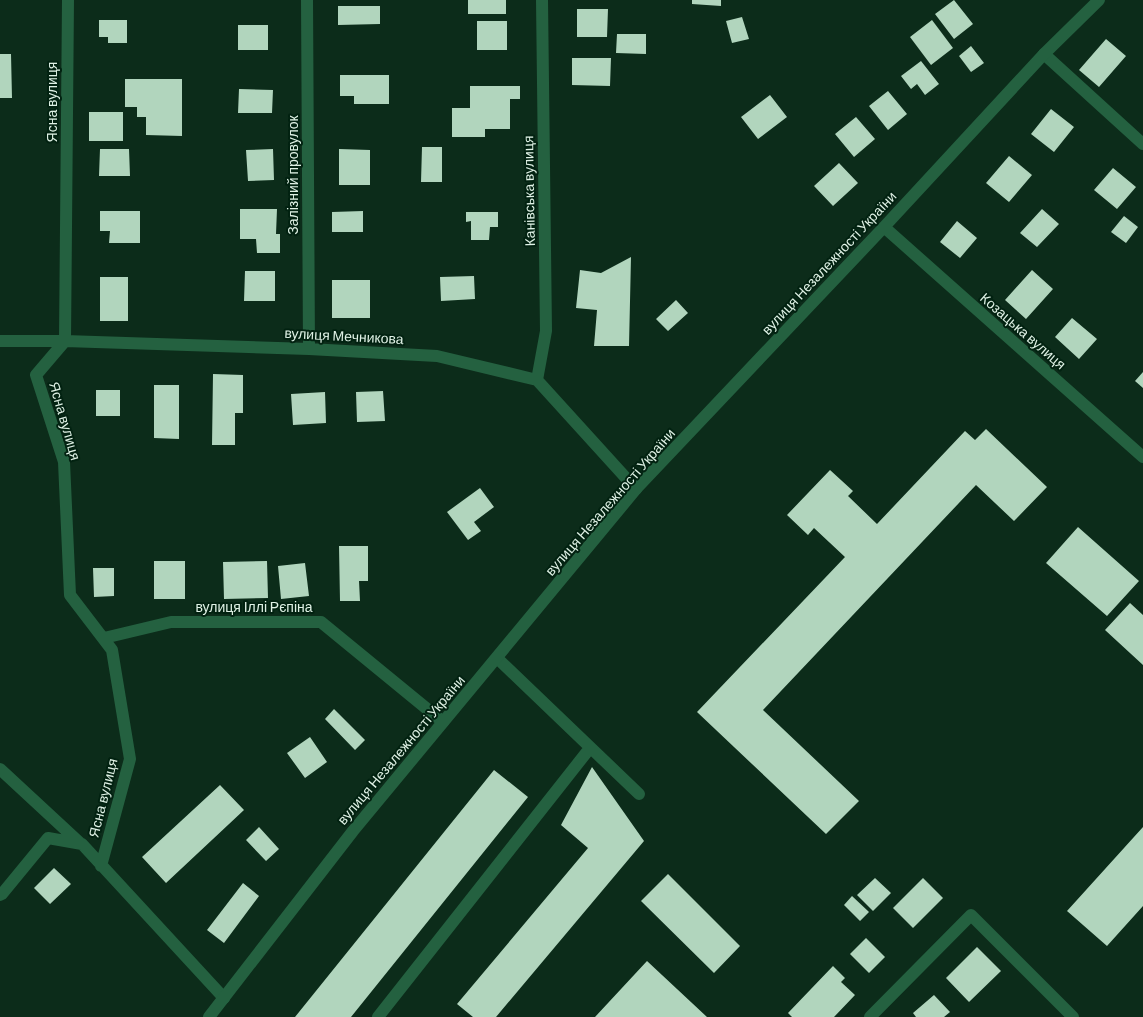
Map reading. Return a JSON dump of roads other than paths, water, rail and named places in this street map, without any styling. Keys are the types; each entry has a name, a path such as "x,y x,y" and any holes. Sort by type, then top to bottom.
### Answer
{"street":[{"name":"Ясна вулиця","path":"68,0 65,341 36,375 64,462 70,595 112,650 130,759 102,866"},
{"name":"Залізний провулок","path":"307,0 309,349"},
{"name":"Канівська вулиця","path":"537,380 546,331 542,0"},
{"name":"вулиця Незалежності України","path":"209,1017 353,831 636,489 884,227 1092,3"},
{"path":"1044,54 1143,144"},
{"name":"Козацька вулиця","path":"884,227 1143,457"},
{"name":"вулиця Мечникова","path":"0,341 65,341 309,349 437,356 537,380"},
{"path":"537,380 636,489"},
{"name":"вулиця Іллі Рєпіна","path":"104,638 171,622 321,622 443,722"},
{"path":"496,658 639,794"},
{"path":"378,1017 590,748"},
{"path":"0,769 82,844 224,998"},
{"path":"0,895 48,838 82,844"},
{"path":"870,1017 971,915 1073,1017"}]}
